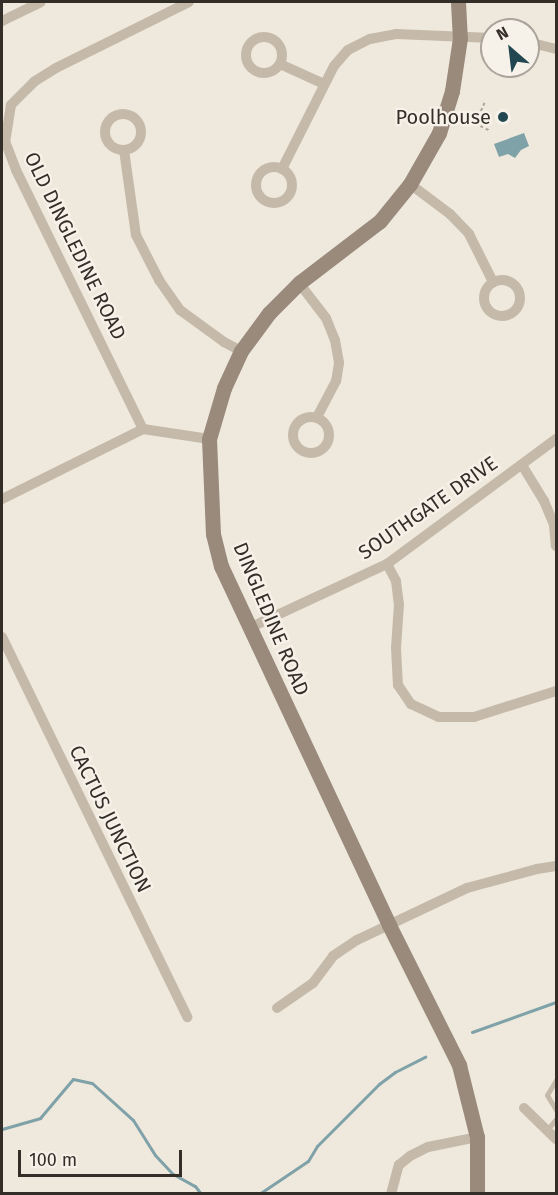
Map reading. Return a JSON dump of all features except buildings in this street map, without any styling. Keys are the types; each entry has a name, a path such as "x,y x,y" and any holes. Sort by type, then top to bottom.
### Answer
{"street":[{"path":"2,21 40,2"},
{"name":"OLD DINGLEDINE ROAD","path":"143,429 16,170 5,141 5,130 11,105 34,82 56,68 189,2"},
{"name":"DINGLEDINE ROAD","path":"458,2 460,38 452,91 439,133 410,184 380,221 299,283 269,313 241,351 224,388 209,439 213,534 221,566 389,925 456,1057 465,1082 477,1137 477,1194"},
{"path":"282,169 324,84 334,66 348,50 370,39 396,34 480,38"},
{"path":"540,45 556,49"},
{"path":"280,64 324,84"},
{"path":"124,150 136,235 159,280 180,310 217,338 241,351"},
{"path":"410,184 450,214 469,234 493,282"},
{"path":"299,283 326,318 335,340 339,363 336,381 317,417"},
{"path":"2,499 143,429 209,439"},
{"name":"SOUTHGATE DRIVE","path":"249,628 387,564 556,439"},
{"path":"522,465 544,501 554,525 556,546"},
{"path":"387,564 396,581 399,604 396,648 398,685 411,704 438,717 474,717 556,691"},
{"name":"CACTUS JUNCTION","path":"2,637 187,1017"},
{"path":"277,1008 313,982 326,963 344,947 476,885 556,866"},
{"path":"524,1108 556,1139"},
{"path":"390,1194 399,1165 410,1156 428,1147 477,1137"}],"lane":[{"path":"556,1080 547,1095 556,1110"},
{"path":"547,1130 556,1119"}],"path":[{"path":"476,123 486,100"},
{"path":"454,113 491,130"}],"water":[{"path":"524,133 529,146 521,150 515,158 508,154 499,157 494,144"}],"waterway":[{"path":"472,1032 556,1002"},
{"path":"259,1194 308,1161 317,1146 379,1084 395,1072 425,1057"},
{"path":"2,1129 40,1118 73,1079 92,1083 133,1120 155,1155 173,1174 195,1186 201,1194"}],"place":[{"name":"Poolhouse","path":"503,117"}]}
